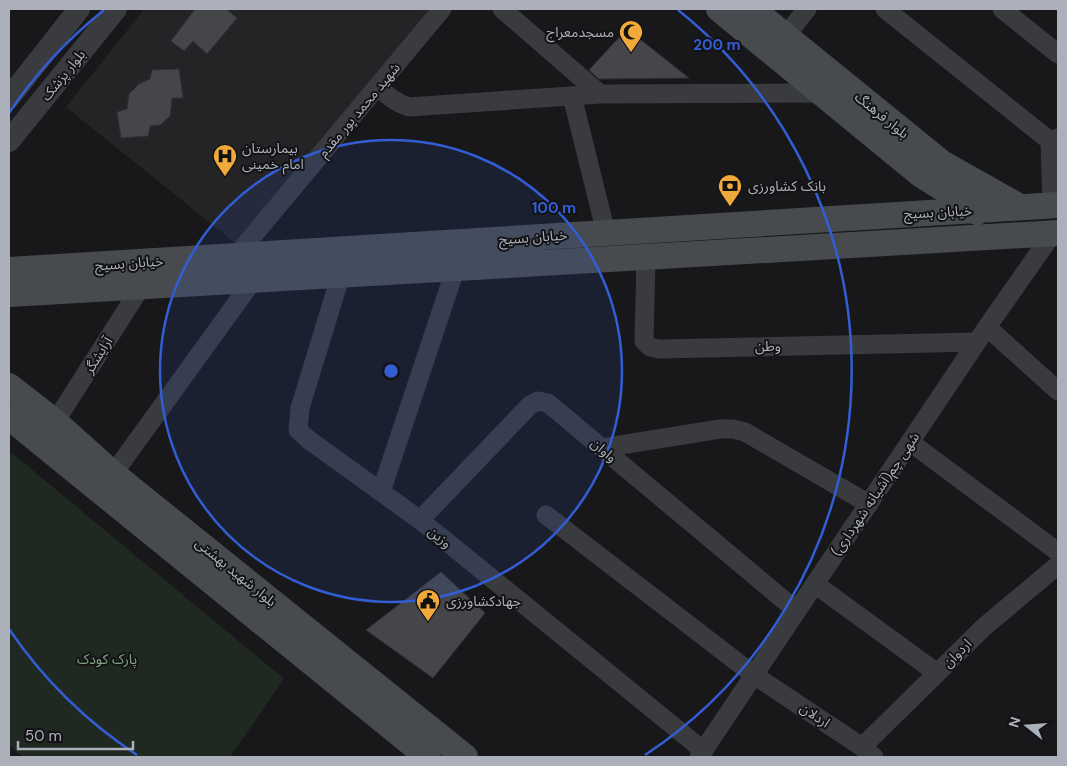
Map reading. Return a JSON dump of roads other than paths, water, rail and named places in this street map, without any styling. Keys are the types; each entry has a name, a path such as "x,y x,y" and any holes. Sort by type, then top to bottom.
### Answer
{"main road":[{"name":"بلوار فرهنگ","path":"720,9 779,44 976,210"},
{"name":"بلوار فرهنگ","path":"752,9 779,44 822,93 930,173 1020,207"},
{"path":"897,215 909,209 917,191 930,173"},
{"name":"خیابان بسیج","path":"9,270 1055,205"},
{"path":"976,210 978,236"},
{"name":"خیابان بسیج","path":"9,294 456,267 646,258 978,236 1056,233"},
{"name":"بلوار شهید بهشتی","path":"9,386 55,422 298,637 428,757"},
{"name":"بلوار شهید بهشتی","path":"9,417 298,637 465,757"}],"street":[{"name":"بلوار پزشک","path":"9,98 79,9"},
{"name":"بلوار پزشک","path":"9,141 116,9"},
{"name":"شهید محمد پور مقدم","path":"236,256 442,9"},
{"path":"502,9 600,94"},
{"path":"779,44 807,9"},
{"path":"885,9 1054,139 1055,205"},
{"path":"1002,9 1058,54"},
{"path":"378,87 400,105 409,107 600,94 822,93"},
{"path":"572,96 606,233"},
{"name":"شهی چم(آشیانه شهرداری)","path":"701,754 982,334 1056,233"},
{"name":"وطن","path":"646,258 644,341 650,347 659,349 982,334"},
{"path":"381,492 456,267"},
{"name":"وزین","path":"341,274 300,408 298,430 309,440 420,520 701,754"},
{"path":"113,474 254,279"},
{"name":"آرایشگر","path":"55,422 141,287"},
{"path":"982,334 1058,391"},
{"name":"واوان","path":"420,520 530,405 538,401 548,403 797,610"},
{"path":"602,448 720,429 732,429 745,432 869,504"},
{"path":"910,442 1058,552"},
{"name":"اردلان","path":"546,515 754,675 868,752"},
{"name":"اردوان","path":"868,752 937,673 984,627 1058,566"},
{"path":"815,584 937,673"}],"place":[{"name":"مسجدمعراج","path":"631,53"},
{"name":"بیمارستان امام خمینی","path":"225,177"},
{"name":"بانک کشاورزی","path":"730,207"},
{"name":"جهادکشاورزی","path":"428,622"}],"park label":[{"name":"پارک کودک","path":"107,659"}]}
